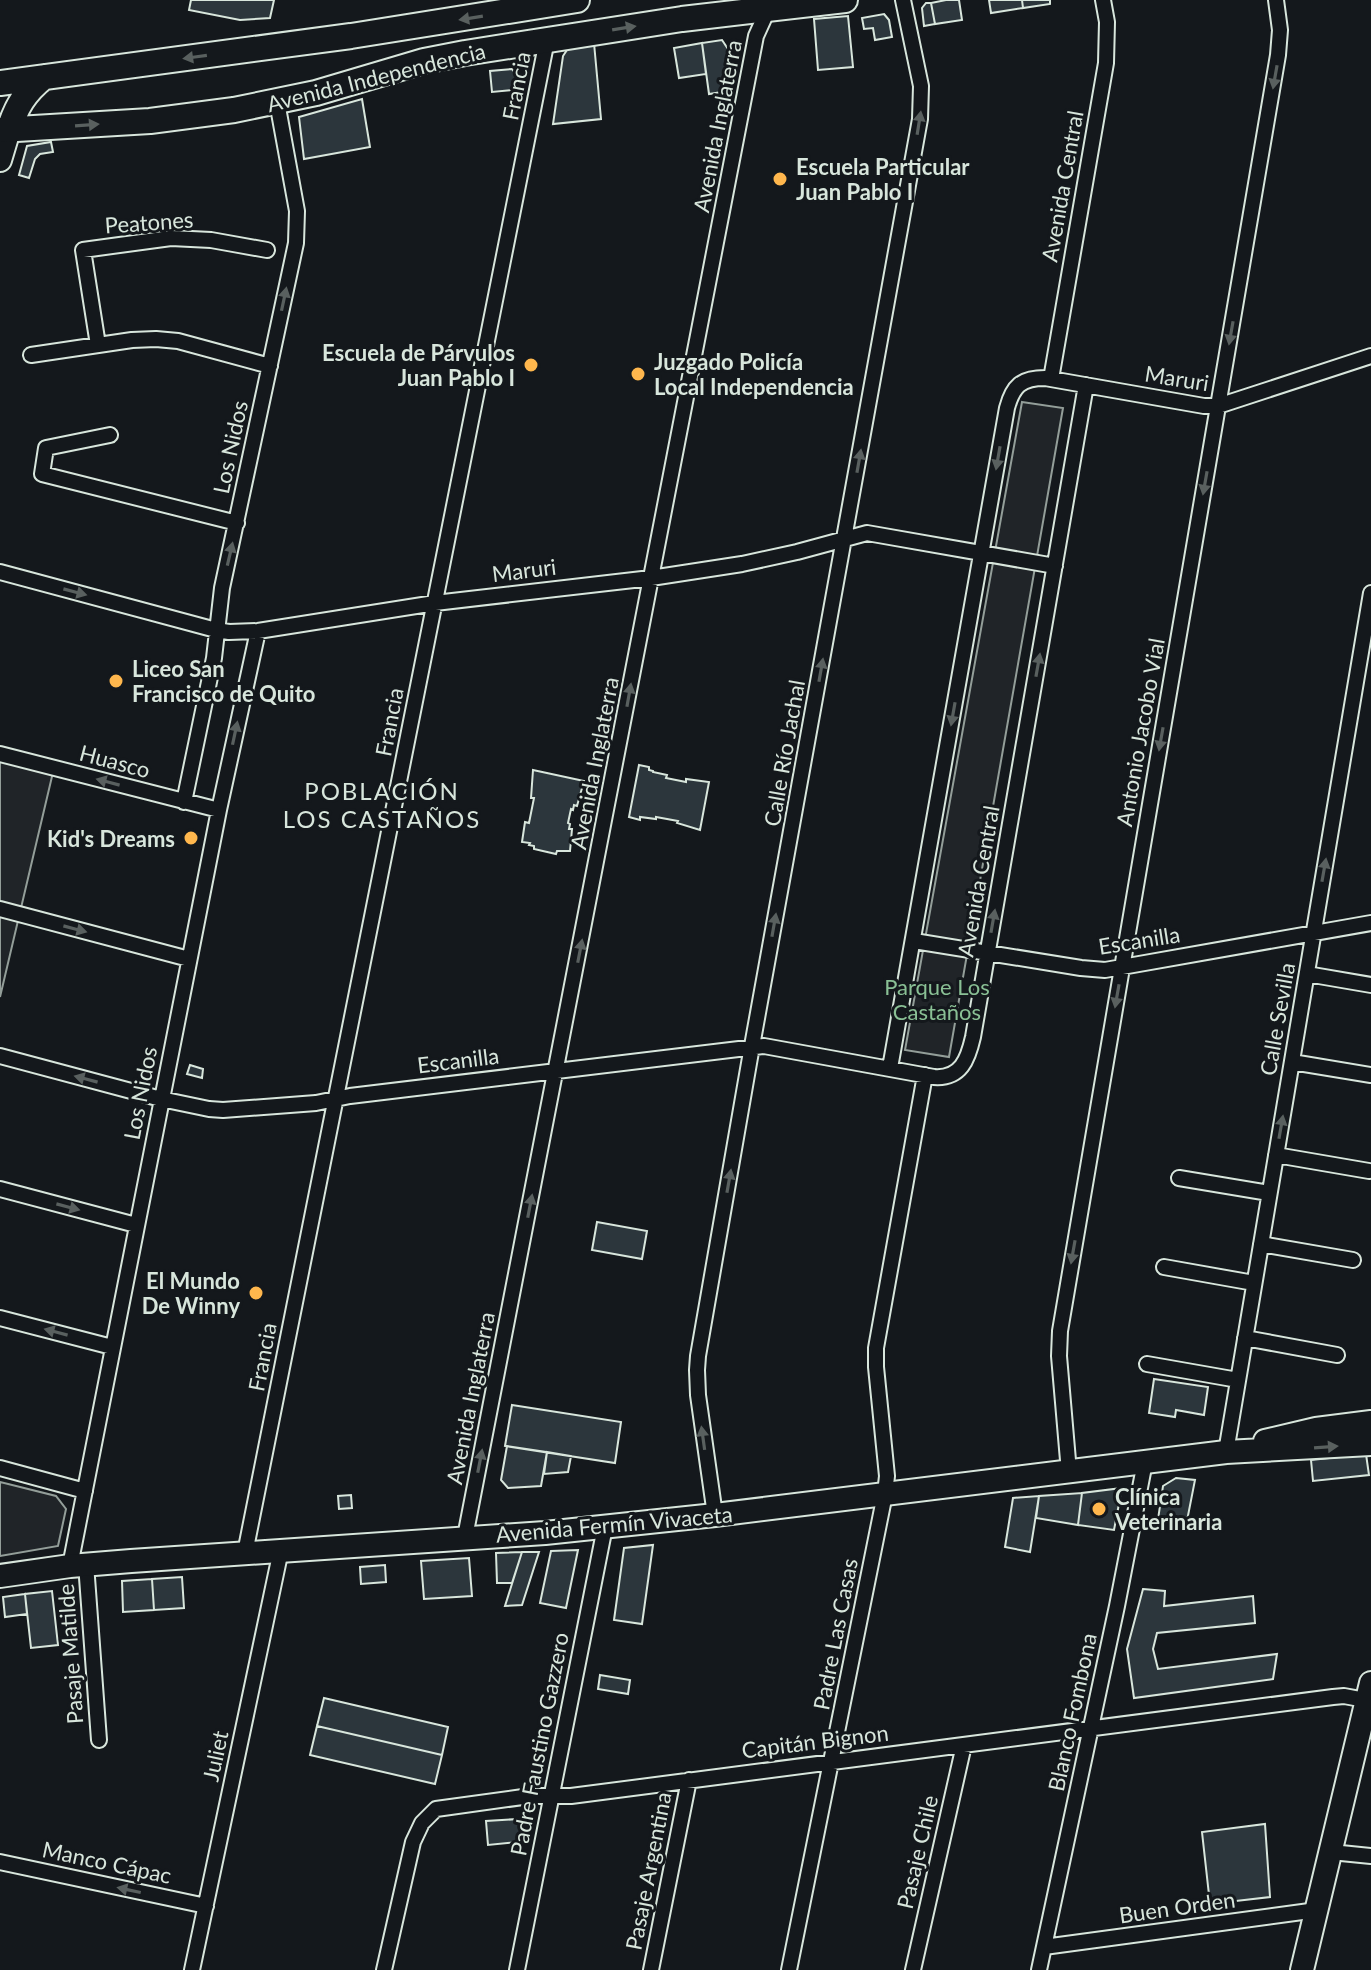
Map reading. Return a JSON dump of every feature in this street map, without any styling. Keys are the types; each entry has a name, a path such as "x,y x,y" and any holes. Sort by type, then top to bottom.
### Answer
{"main road":[{"name":"Avenida Independencia","path":"0,83 351,36 549,2 577,0"},
{"name":"Avenida Independencia","path":"5,130 191,116 277,102 424,61 774,4 829,1"},
{"path":"0,160 5,130 26,93 44,77"},
{"name":"Avenida Fermín Vivaceta","path":"1226,1452 1316,1429 1371,1422"},
{"name":"Avenida Fermín Vivaceta","path":"0,1576 78,1565 605,1527 1226,1452 1371,1444"},
{"path":"1302,1970 1370,1695"}],"street":[{"name":"Calle Río Jachal","path":"715,1515 697,1370 752,1046 921,109 921,86 903,0"},
{"name":"Avenida Central","path":"1051,379 1106,63 1108,30 1103,0"},
{"name":"Antonio Jacobo Vial","path":"1069,1472 1059,1356 1060,1331 1278,55 1280,30 1276,0"},
{"name":"Avenida Inglaterra","path":"465,1537 756,36 774,4"},
{"name":"Francia","path":"245,1553 547,40"},
{"name":"Los Nidos","path":"184,802 214,658 221,594 294,254 297,211 277,102"},
{"name":"Peatones","path":"98,345 83,250 171,238 211,240 267,250"},
{"path":"31,355 144,338 165,339 270,366"},
{"name":"Maruri","path":"981,553 1007,408 1011,394 1019,384 1038,378 1051,379 1218,406 1371,356"},
{"name":"Avenida Central","path":"925,1075 951,1075 968,1056 1086,385"},
{"path":"110,435 46,448 42,474 237,523"},
{"name":"Maruri","path":"0,572 229,632 258,631 435,603 651,578 760,561 858,534 872,533 1055,566"},
{"path":"890,1068 981,553"},
{"name":"Calle Sevilla","path":"1226,1452 1371,593"},
{"name":"Los Nidos","path":"78,1565 85,1491 112,1347 219,810 258,631"},
{"name":"Huasco","path":"0,754 219,810"},
{"path":"0,909 189,959"},
{"name":"Escanilla","path":"914,941 1105,970 1371,923"},
{"path":"1307,974 1371,985"},
{"name":"Escanilla","path":"0,1056 161,1099 209,1109 233,1110 316,1103 752,1046 774,1047 925,1075"},
{"path":"1292,1062 1371,1075"},
{"path":"885,1494 887,1476 876,1348 925,1075"},
{"path":"1276,1155 1369,1171"},
{"path":"1179,1178 1269,1193"},
{"path":"0,1189 136,1225"},
{"path":"1261,1244 1353,1260"},
{"path":"1164,1267 1254,1283"},
{"path":"0,1318 112,1347"},
{"path":"1245,1338 1337,1355"},
{"path":"1147,1364 1238,1380"},
{"name":"Blanco Fombona","path":"1039,1970 1145,1462"},
{"path":"0,1468 85,1491"},
{"name":"Padre Las Casas","path":"789,1970 885,1494"},
{"name":"Padre Faustino Gazzero","path":"517,1970 605,1527"},
{"name":"Juliet","path":"192,1970 281,1550"},
{"name":"Pasaje Matilde","path":"78,1565 99,1740"},
{"name":"Capitán Bignon","path":"384,1970 413,1842 428,1815 436,1809 530,1796 571,1796 1333,1697 1370,1695"},
{"name":"Pasaje Chile","path":"913,1970 964,1745"},
{"name":"Pasaje Argentina","path":"651,1970 689,1780"},
{"path":"1331,1852 1371,1856"},
{"name":"Manco Cápac","path":"0,1862 206,1906"},
{"name":"Buen Orden","path":"1044,1947 1317,1910"}],"green space":[{"name":"Parque Los Castaños","path":"1022,402 1063,408 949,1057 905,1050"},
{"path":"0,755 54,768 0,997"},
{"path":"0,1482 56,1496 66,1509 58,1546 0,1556"}],"building":[{"path":"191,0 274,0 270,18 240,20 189,10"},
{"path":"959,0 962,20 935,24 931,3"},
{"path":"989,0 1022,0 1023,8 991,13"},
{"path":"1022,0 1050,0 1050,4 1023,8"},
{"path":"926,3 931,3 935,24 924,26 922,8"},
{"path":"884,14 889,20 892,37 875,40 873,28 864,29 862,18"},
{"path":"848,16 853,67 818,70 814,19"},
{"path":"722,40 728,49 722,92 709,94 702,43"},
{"path":"594,43 601,119 553,124 563,56 572,47"},
{"path":"702,43 706,74 679,78 674,48"},
{"path":"512,69 517,76 514,90 492,92 490,71"},
{"path":"362,99 370,147 304,159 299,117"},
{"path":"51,142 53,152 40,154 35,159 29,178 19,175 27,146"},
{"path":"639,765 667,775 666,778 709,782 700,830 678,821 629,817"},
{"path":"533,770 584,781 568,823 569,829 572,829 570,851 557,851 556,854 534,849 530,843 522,842 534,798 531,798"},
{"path":"190,1065 203,1069 202,1078 187,1074"},
{"path":"597,1222 647,1231 642,1259 592,1250"},
{"path":"1154,1379 1208,1387 1204,1415 1176,1410 1175,1417 1149,1413"},
{"path":"512,1405 621,1422 615,1463 505,1446"},
{"path":"507,1446 547,1452 541,1486 508,1488 501,1480"},
{"path":"547,1452 571,1456 568,1472 544,1474"},
{"path":"1366,1454 1369,1475 1313,1481 1311,1460"},
{"path":"1176,1478 1195,1480 1185,1531 1157,1526 1163,1486"},
{"name":"Clínica Veterinaria","path":"1122,1488 1114,1530 1078,1525 1082,1493"},
{"path":"1082,1493 1078,1525 1036,1518 1039,1496"},
{"path":"351,1495 352,1508 339,1509 338,1496"},
{"path":"1039,1496 1030,1552 1005,1547 1013,1498"},
{"path":"653,1545 642,1624 614,1620 624,1548"},
{"path":"578,1550 566,1608 540,1603 551,1551"},
{"path":"522,1552 539,1552 522,1605 505,1606"},
{"path":"522,1552 512,1583 497,1583 496,1553"},
{"path":"469,1558 472,1596 424,1599 421,1561"},
{"path":"385,1565 386,1582 361,1584 360,1567"},
{"path":"182,1577 184,1608 154,1610 152,1579"},
{"path":"152,1579 154,1610 123,1612 122,1581"},
{"path":"1143,1589 1165,1591 1164,1606 1253,1596 1255,1623 1157,1633 1153,1649 1158,1669 1277,1654 1273,1679 1134,1698 1127,1649"},
{"path":"52,1591 58,1645 31,1648 25,1594"},
{"path":"25,1594 27,1614 5,1617 3,1597"},
{"path":"600,1675 630,1680 628,1694 598,1689"},
{"path":"324,1698 448,1727 442,1755 317,1726"},
{"path":"317,1726 442,1755 435,1784 310,1755"},
{"path":"518,1819 522,1822 518,1842 488,1845 486,1821"},
{"path":"1265,1824 1270,1897 1210,1904 1202,1832"}],"place":[{"name":"Escuela Particular Juan Pablo I","path":"780,179"},
{"name":"Escuela de Párvulos Juan Pablo I","path":"531,365"},
{"name":"Juzgado Policía Local Independencia","path":"638,374"},
{"name":"Liceo San Francisco de Quito","path":"116,681"},
{"name":"Kid's Dreams","path":"191,838"},
{"name":"El Mundo De Winny","path":"256,1293"},
{"name":"Clínica Veterinaria","path":"1099,1509"}],"district":[{"name":"POBLACIÓN LOS CASTAÑOS","path":"382,804"}]}
